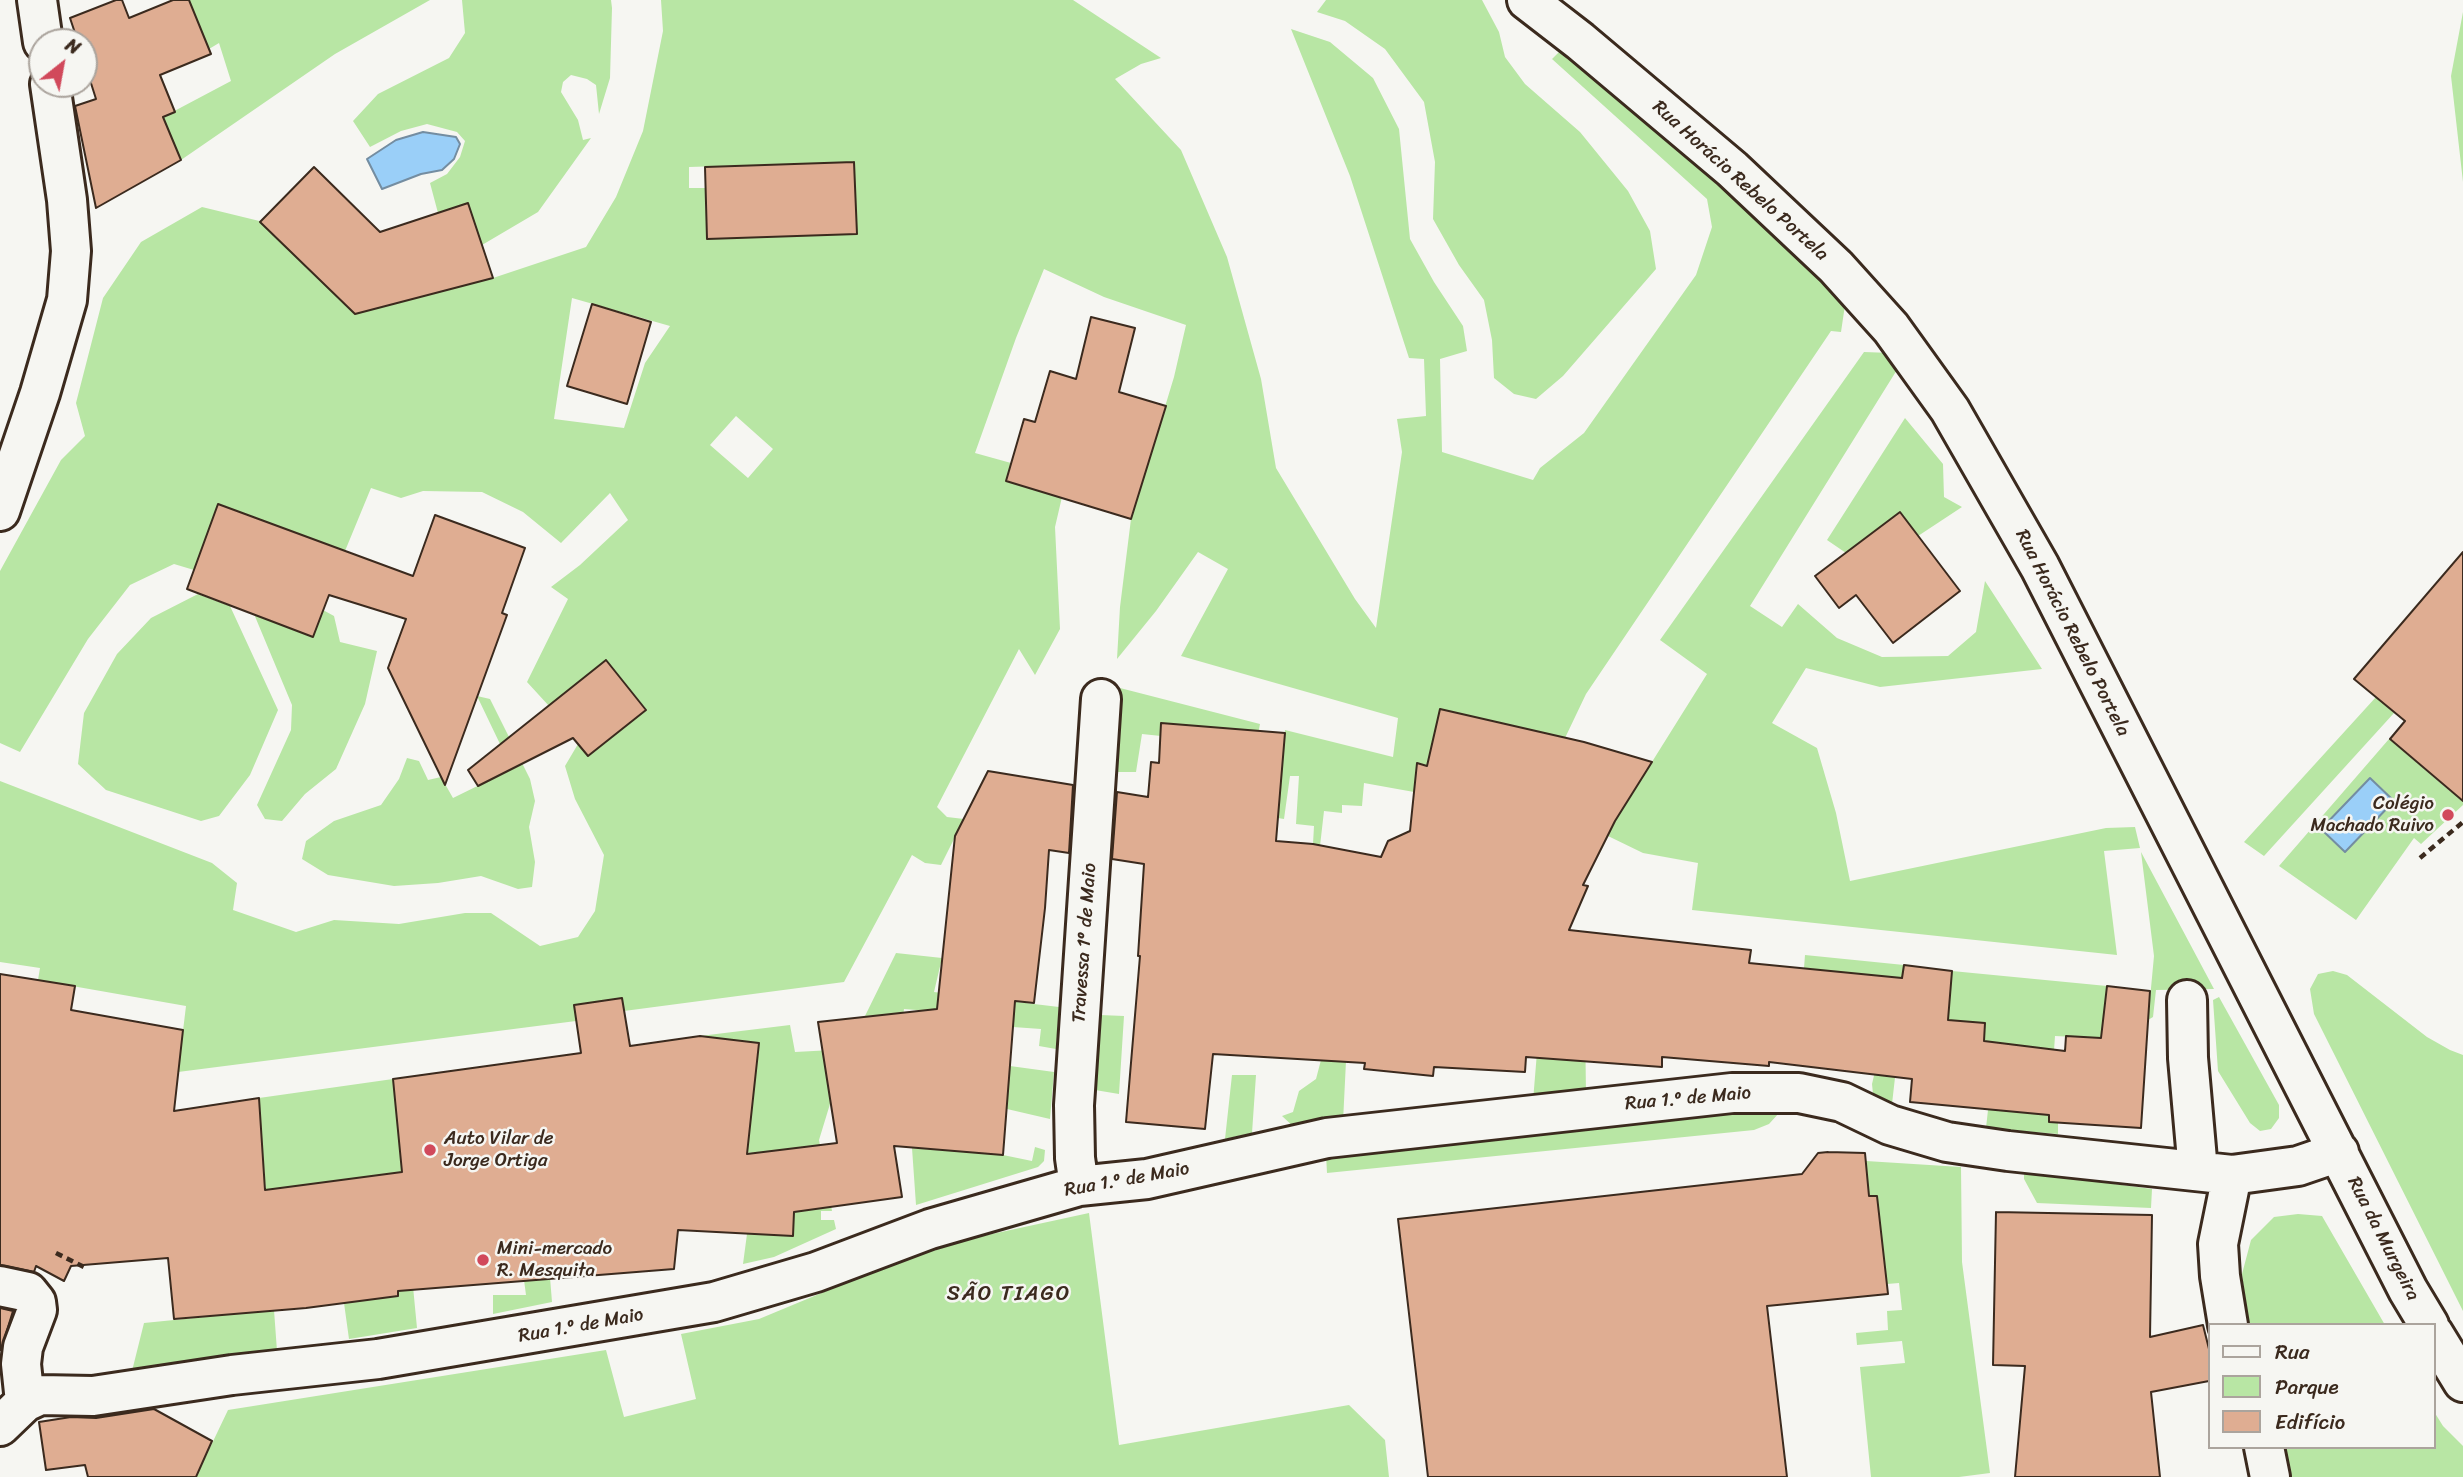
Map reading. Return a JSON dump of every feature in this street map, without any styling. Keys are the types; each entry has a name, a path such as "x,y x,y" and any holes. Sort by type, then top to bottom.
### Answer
{"street":[{"path":"37,0 41,28"},
{"name":"Rua Horácio Rebelo Portela","path":"1527,0 1732,169 1836,267 1891,328 1942,400 2040,567 2339,1152"},
{"path":"0,511 40,393 67,300 71,251 67,200 52,98"},
{"name":"Travessa 1º de Maio","path":"1079,1186 1075,1158 1074,1105 1101,699"},
{"path":"2187,1000 2188,1058 2215,1173 2220,1276 2228,1323"},
{"name":"Rua 1.º de Maio","path":"13,1414 40,1395 93,1396 232,1375 378,1359 702,1304 816,1272 930,1229 1079,1186 1147,1179 1327,1138 1732,1093 1799,1093 1842,1102 1890,1125 1947,1142 2215,1173"},
{"path":"2215,1173 2298,1167 2339,1152"},
{"name":"Rua da Murgeira","path":"2339,1152 2427,1323"},
{"path":"0,1286 28,1292 36,1302 37,1310 23,1347 13,1414"},
{"path":"2435,1336 2463,1382"},
{"path":"2264,1449 2270,1477"}],"path":[{"path":"2420,858 2463,822"}],"green space":[{"path":"189,0 430,0 335,54 181,160 163,117 231,81 219,43 209,49"},
{"path":"462,0 611,0 612,8 610,78 599,114 596,85 587,79 571,75 563,82 561,92 578,120 583,140 591,138 538,212 482,245 468,203 438,213 430,183 447,174 460,157 465,141 457,132 427,124 401,131 370,147 353,121 378,94 449,58 465,33"},
{"path":"661,0 1073,0 1161,58 1141,64 1115,79 1181,150 1227,257 1261,379 1276,468 1355,599 1376,628 1402,452 1397,419 1426,416 1424,359 1409,358 1350,176 1291,29 1330,42 1373,78 1399,129 1410,239 1463,326 1467,351 1440,359 1442,452 1533,480 1540,468 1584,433 1696,275 1712,227 1707,199 1552,59 1559,52 1567,53 1804,261 1845,305 1841,332 1831,331 1586,694 1565,738 1441,709 1427,766 1417,763 1414,792 1364,783 1362,806 1342,805 1342,813 1324,811 1320,846 1313,844 1314,826 1296,824 1299,776 1290,776 1284,819 1278,818 1161,736 1142,734 1136,772 1115,772 1120,688 1260,724 1252,765 1282,771 1285,730 1393,757 1398,718 1181,656 1228,569 1198,552 1156,611 1117,659 1120,607 1131,519 1174,377 1186,325 1104,297 1044,269 975,453 1011,463 1006,481 1062,497 1055,527 1060,629 1035,675 1019,649 937,807 947,817 964,819 941,865 925,863 912,855 844,982 624,1011 621,998 575,1005 576,1021 178,1072 186,1006 38,980 40,968 0,962 0,781 212,863 237,883 233,910 296,932 334,920 399,924 465,913 491,913 540,946 578,937 595,911 604,855 575,799 565,766 578,744 588,755 646,709 606,660 549,706 527,682 568,599 551,587 580,565 628,520 610,493 561,543 523,512 482,492 423,491 401,498 371,488 345,551 219,504 194,570 174,564 130,585 88,639 20,752 0,743 0,571 61,460 85,436 76,403 103,298 141,242 202,207 493,278 586,247 616,197 643,131 663,31","holes":["854,162 856,234 707,239 705,188 689,188 689,167","572,298 670,326 645,363 624,428 554,419","736,416 773,449 748,478 710,445"]},
{"path":"1326,0 1482,0 1499,32 1505,57 1525,84 1580,132 1628,191 1650,231 1656,269 1563,376 1536,399 1514,394 1494,378 1492,340 1484,300 1459,265 1433,219 1435,162 1424,102 1385,49 1345,21 1317,12"},
{"path":"2463,12 2463,182 2451,76"},
{"path":"1864,352 1891,353 1900,365 1750,606 1782,627 1798,604 1837,638 1882,657 1948,656 1976,632 1985,581 2042,669 1880,687 1806,668 1772,723 1817,748 1836,813 1850,881 2106,828 2135,827 2140,848 2104,851 2117,955 1692,910 1698,863 1643,853 1608,836 1599,854 1555,845 1563,800 1620,813 1707,674 1660,640"},
{"path":"1905,418 1943,464 1944,497 1962,507 1918,536 1900,513 1846,553 1827,540"},
{"path":"198,594 230,606 278,710 250,775 219,816 201,821 106,790 78,764 84,713 117,654 151,618"},
{"path":"323,610 334,616 340,642 377,651 365,704 336,769 305,794 282,821 265,819 257,805 291,730 292,705 254,614"},
{"path":"477,696 490,699 530,779 535,801 529,827 535,862 532,887 518,889 481,876 394,886 328,875 302,859 306,841 334,821 381,805 399,779 407,758 419,761 428,780 441,777 453,798 512,769"},
{"path":"2376,697 2394,713 2264,856 2244,842"},
{"path":"2389,739 2451,792 2463,778 2463,805 2421,844 2414,838 2356,920 2279,866"},
{"path":"2141,852 2214,989 2156,990 2153,1017 2148,1020 2154,956"},
{"path":"896,953 942,958 934,992 1059,1007 1056,1049 1039,1046 1041,1029 1013,1027 1013,1038 942,1031 942,1012 904,1009 892,1097 830,1104 819,1140 832,1211 821,1211 821,1220 834,1220 836,1229 774,1257 743,1264 747,1234 793,1236 797,1155 736,1152 754,1090 759,1043 700,1036 790,1025 795,1052 851,1049 889,1075 884,1015 865,1016"},
{"path":"1805,955 1904,965 1899,1015 1902,1016 1892,1104 1873,1094 1872,1084 1897,978 1804,968"},
{"path":"1544,967 1585,1017 1586,1095 1533,1101"},
{"path":"1952,971 2107,986 2116,1039 2055,1036 2049,1122 2058,1123 2058,1134 1986,1128 1988,1110 1979,1108 1985,1024 1948,1020"},
{"path":"2333,971 2347,975 2427,1037 2463,1055 2463,1311 2314,1014 2310,989 2318,974"},
{"path":"2219,997 2279,1105 2279,1118 2271,1129 2260,1131 2250,1123 2218,1071 2213,1000"},
{"path":"1100,1015 1124,1016 1119,1094 1095,1090"},
{"path":"1321,1060 1346,1061 1343,1122 1295,1128 1282,1116 1293,1112 1299,1091 1316,1079"},
{"path":"1010,1066 1054,1072 1050,1119 1007,1109"},
{"path":"1232,1075 1256,1075 1252,1133 1225,1139"},
{"path":"393,1079 417,1328 349,1339 344,1303 398,1295 382,1175 273,1291 259,1098"},
{"path":"1738,1110 1779,1113 1769,1124 1754,1130 1327,1173 1326,1154"},
{"path":"1035,1147 1045,1150 1044,1161 1038,1167 916,1205 912,1148 1003,1155 1032,1161"},
{"path":"1866,1161 1961,1167 1962,1262 1990,1473 1959,1477 1871,1477 1860,1367 1905,1363 1902,1341 1857,1345 1856,1333 1888,1330 1887,1311 1902,1310 1899,1283 1887,1284 1877,1196 1869,1196"},
{"path":"2024,1172 2152,1189 2151,1208 2037,1203 2024,1179"},
{"path":"543,1191 552,1302 493,1314 493,1295 526,1295 524,1280"},
{"path":"1089,1213 1119,1445 1349,1405 1385,1440 1389,1477 196,1477 228,1410 606,1350 624,1417 696,1399 681,1334 759,1319 896,1262 969,1239"},
{"path":"2298,1214 2322,1216 2384,1323 2248,1323 2242,1274 2251,1240 2274,1217"},
{"path":"274,1310 277,1351 131,1375 144,1323"},
{"path":"2435,1413 2443,1426 2463,1446 2463,1477 2283,1477 2280,1449 2435,1449"}],"water":[{"path":"423,132 456,137 460,144 454,159 442,170 421,174 382,189 367,159 396,140"},
{"path":"2370,778 2394,801 2345,852 2321,829"}],"building":[{"path":"116,0 122,0 129,18 173,0 189,0 211,54 160,75 175,112 163,117 181,160 96,208 75,106 98,98 98,28 73,28 70,18"},
{"path":"854,162 857,234 707,239 705,167"},
{"path":"314,167 380,232 468,203 493,278 355,314 260,222"},
{"path":"592,304 651,322 627,404 567,386"},
{"path":"1091,317 1135,328 1119,392 1166,406 1131,519 1006,481 1024,419 1035,422 1050,371 1076,379"},
{"path":"218,504 413,576 435,515 525,548 502,613 507,615 445,785 388,668 406,619 329,595 313,637 187,589"},
{"path":"1900,512 1960,591 1893,643 1856,595 1839,608 1815,576"},
{"path":"2463,552 2463,801 2390,739 2405,721 2354,679"},
{"path":"606,660 646,710 588,756 573,738 478,786 468,770"},
{"path":"1440,709 1584,742 1652,762 1615,821 1583,885 1588,886 1569,930 1751,950 1749,963 1902,978 1904,965 1952,971 1948,1020 1985,1023 1984,1041 2065,1051 2066,1036 2101,1038 2107,986 2150,991 2141,1128 2049,1122 2049,1115 1910,1102 1912,1079 1769,1062 1769,1066 1662,1057 1662,1067 1526,1057 1525,1072 1434,1067 1433,1076 1364,1069 1365,1063 1213,1054 1205,1129 1126,1122 1140,956 1144,864 1112,859 1117,792 1148,797 1151,762 1159,763 1161,723 1285,733 1276,841 1313,844 1381,857 1388,841 1410,831 1417,763 1427,766"},
{"path":"988,771 1073,785 1069,853 1049,850 1034,1003 1015,1001 1003,1155 894,1146 902,1197 794,1212 793,1236 678,1230 674,1269 398,1291 398,1296 306,1308 174,1319 168,1258 71,1266 64,1281 36,1266 34,1272 0,1265 0,974 75,986 71,1010 183,1030 174,1111 259,1098 265,1190 402,1172 393,1079 581,1053 574,1005 622,998 630,1046 700,1036 759,1043 747,1154 837,1143 818,1022 937,1009 955,836"},
{"path":"1818,1153 1865,1153 1869,1196 1877,1196 1888,1294 1767,1306 1787,1477 1428,1477 1398,1219 1802,1174"},
{"path":"1996,1212 2152,1215 2150,1337 2203,1325 2208,1345 2208,1381 2151,1392 2160,1477 2015,1477 2025,1366 1993,1365"},
{"path":"0,1308 13,1311 1,1350 0,1350"},
{"path":"154,1409 212,1441 196,1477 88,1477 85,1465 46,1470 39,1422 71,1417 96,1418"}],"place":[{"name":"Colégio Machado Ruivo","path":"2448,815"},
{"name":"Auto Vilar de Jorge Ortiga","path":"430,1150"},
{"name":"Mini-mercado R. Mesquita","path":"483,1260"}],"district":[{"name":"SÃO TIAGO","path":"1009,1295"}]}
